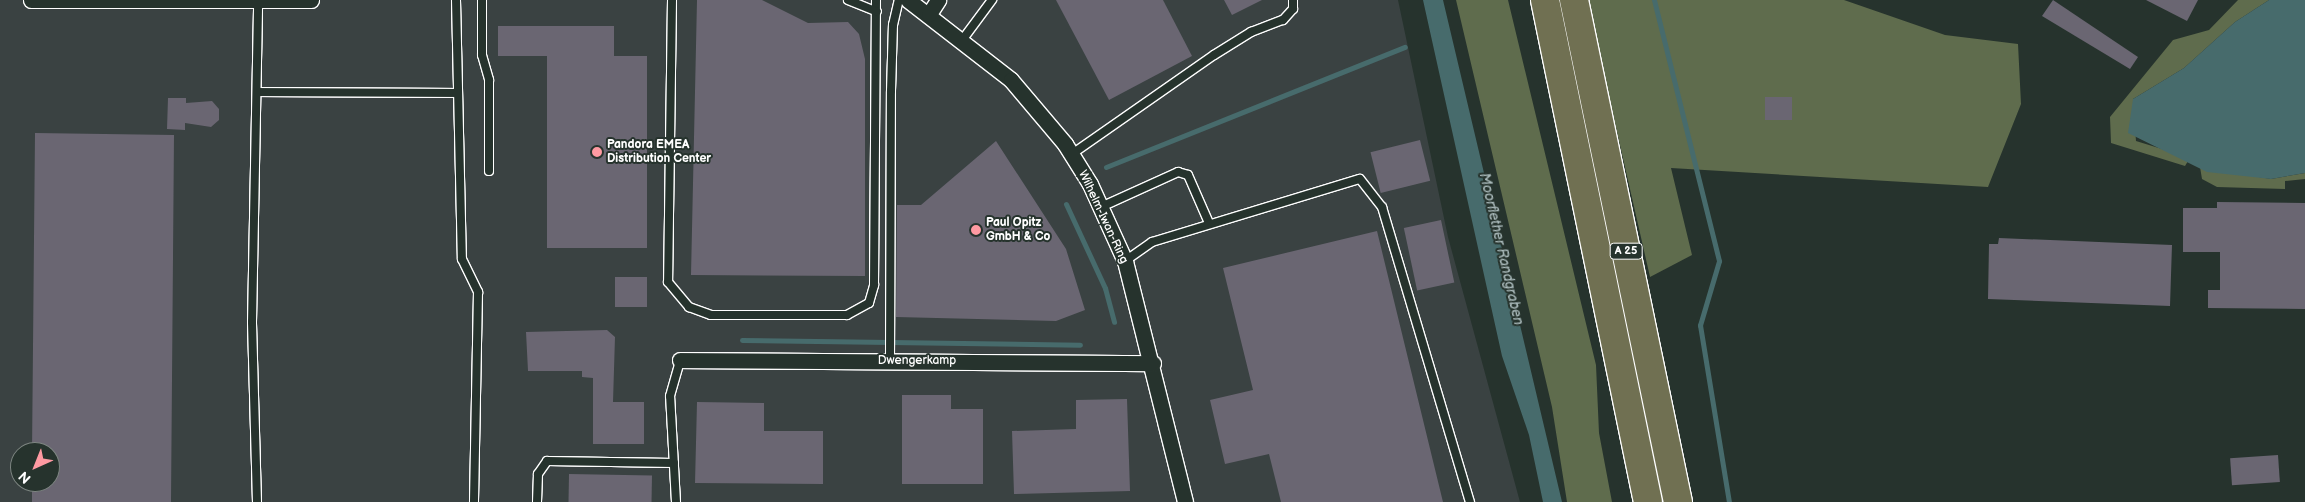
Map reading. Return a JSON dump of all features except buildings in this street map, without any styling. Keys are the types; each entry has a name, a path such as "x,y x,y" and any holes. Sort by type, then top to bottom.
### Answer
{"highway":[{"name":"A 25","path":"1545,0 1648,502"},
{"name":"A 25","path":"1574,0 1678,502"}],"street":[{"path":"31,0 258,2 305,0"},
{"name":"Wilhelm-Iwan-Ring","path":"908,0 963,40 1011,80 1072,154 1100,206 1125,261 1153,364 1185,502"},
{"path":"929,14 938,0"},
{"name":"Dwengerkamp","path":"680,360 890,355 1153,364"}],"lane":[{"path":"456,0 462,260 478,292 474,502"},
{"path":"482,0 482,55 489,80 489,171"},
{"path":"672,0 668,282 688,307 711,315 847,315 870,304 874,276 876,0"},
{"path":"848,0 877,12"},
{"path":"890,355 893,25 900,0"},
{"path":"963,40 992,0"},
{"path":"1072,154 1214,55 1251,32 1282,20 1293,9 1293,0"},
{"path":"257,502 252,322 258,2"},
{"path":"257,92 458,94"},
{"path":"1100,206 1178,172 1188,175 1209,223"},
{"path":"1125,261 1152,242 1209,223 1360,179 1382,208 1470,502"},
{"path":"676,502 670,396 680,360"},
{"path":"537,502 538,474 547,461 674,463"}],"shaded area":[{"path":"0,0 1398,0 1448,237 1520,502 0,502"}],"green space":[{"path":"1456,0 1508,0 1596,365 1599,433 1612,502 1567,502 1552,407"},
{"path":"1587,0 1844,0 1945,35 2018,44 2021,104 1988,187 1671,168 1692,255 1650,277"},
{"path":"2238,0 2269,0 2235,22 2184,68 2133,99 2136,141 2175,153 2188,161 2185,166 2111,143 2110,117 2173,40 2209,30"},
{"path":"2200,167 2271,179 2305,173 2305,179 2285,181 2285,189 2217,187 2202,179"}],"water":[{"name":"Moorflether Randgraben","path":"1423,0 1443,0 1562,502 1543,502 1529,435 1502,356"},
{"path":"2269,0 2305,0 2305,173 2271,179 2207,172 2128,133 2133,99 2184,68 2235,22"}],"waterway":[{"path":"1654,0 1719,261 1700,325 1729,502"},
{"path":"1106,167 1405,47"},
{"path":"1066,204 1105,288 1114,322"},
{"path":"742,340 1080,345"}],"place":[{"name":"Pandora EMEA Distribution Center","path":"597,152"},
{"name":"Paul Opitz GmbH & Co","path":"976,230"}]}
